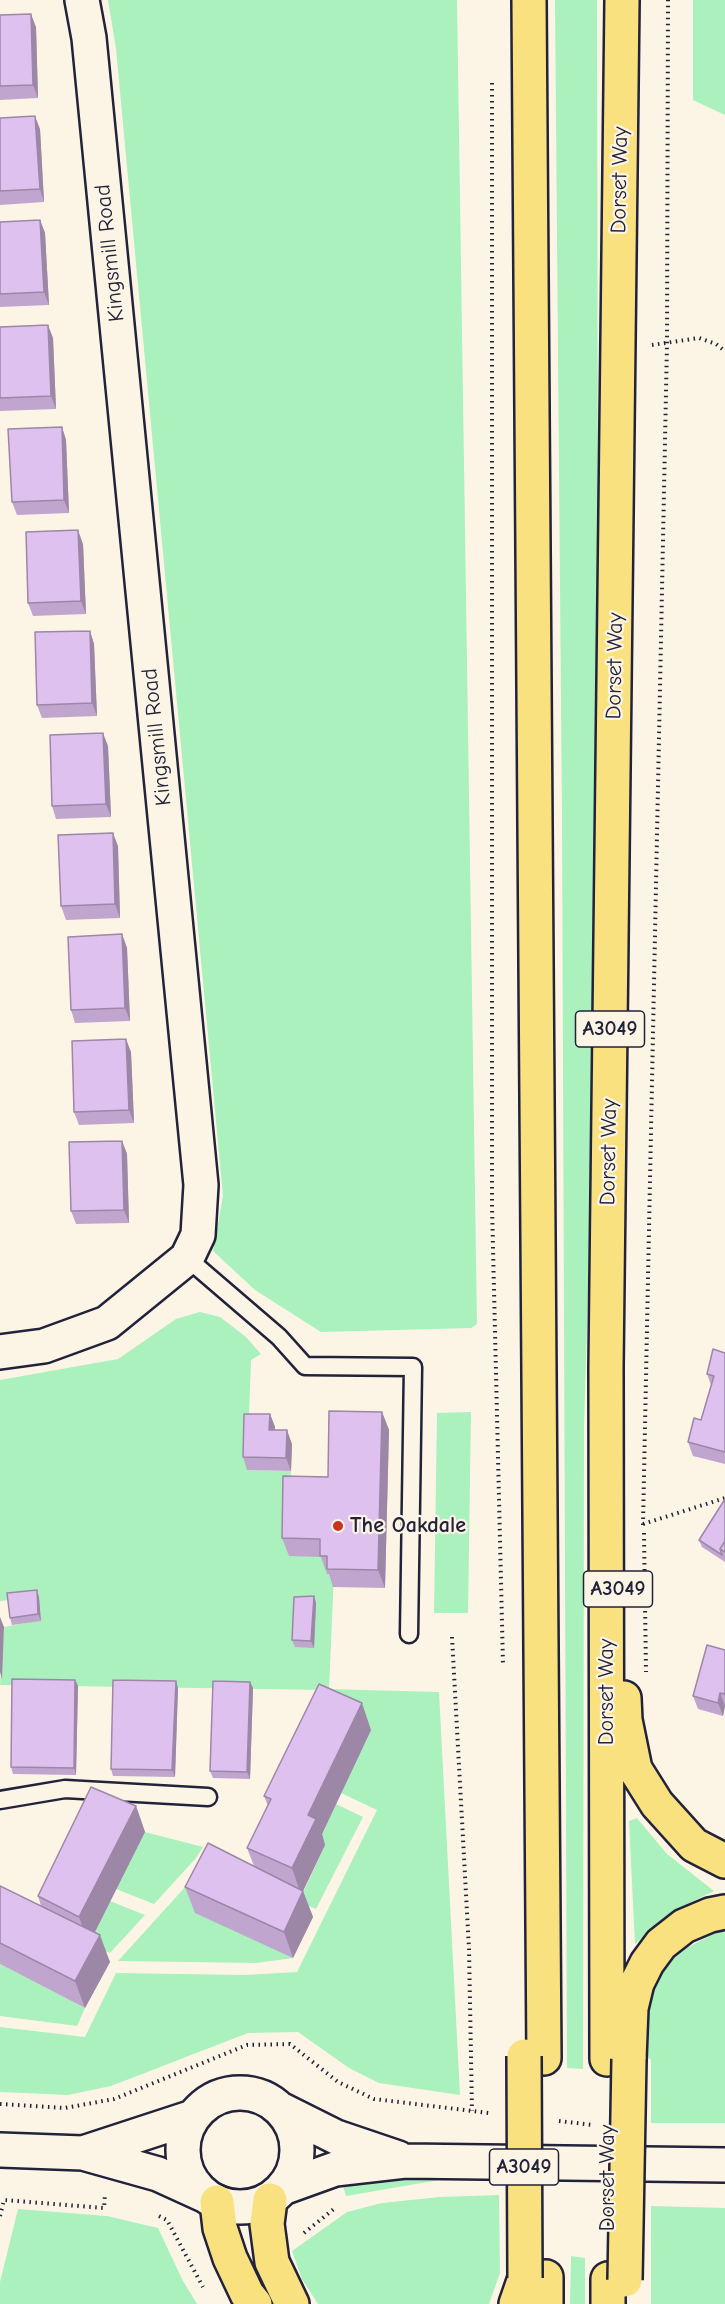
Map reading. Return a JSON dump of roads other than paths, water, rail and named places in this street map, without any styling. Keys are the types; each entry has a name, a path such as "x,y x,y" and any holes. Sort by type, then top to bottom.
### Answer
{"highway":[{"name":"A3049","path":"529,0 540,1631 533,2291"},
{"name":"Dorset Way","path":"616,2292 618,2059 606,1367 622,0"},
{"name":"A3049","path":"606,1367 625,1720 635,1769 657,1804 694,1845 725,1861"},
{"name":"A3049","path":"618,2059 637,1983 647,1963 661,1944 684,1926 710,1915 725,1912"},
{"path":"277,2193 267,2224 272,2262 292,2304"},
{"path":"210,2199 230,2258 247,2294 255,2304"}],"street":[{"name":"Kingsmill Road","path":"0,1352 44,1346 107,1323 187,1258 198,1235 201,1185 91,62 82,0"},
{"path":"83,2153 193,2117 214,2099 236,2093 260,2096 282,2110 336,2137 405,2161"},
{"path":"277,2193 294,2169 297,2149 294,2131 282,2110"},
{"path":"193,2117 184,2138 183,2155 193,2183 210,2199"},
{"path":"0,2150 83,2153 158,2174 225,2206 249,2207 335,2169 405,2161 725,2165"}],"lane":[{"path":"187,1258 279,1337 305,1366 412,1366 409,1634"},
{"path":"0,1800 65,1789 208,1797"}],"place":[{"name":"The Oakdale","path":"338,1526"}]}
